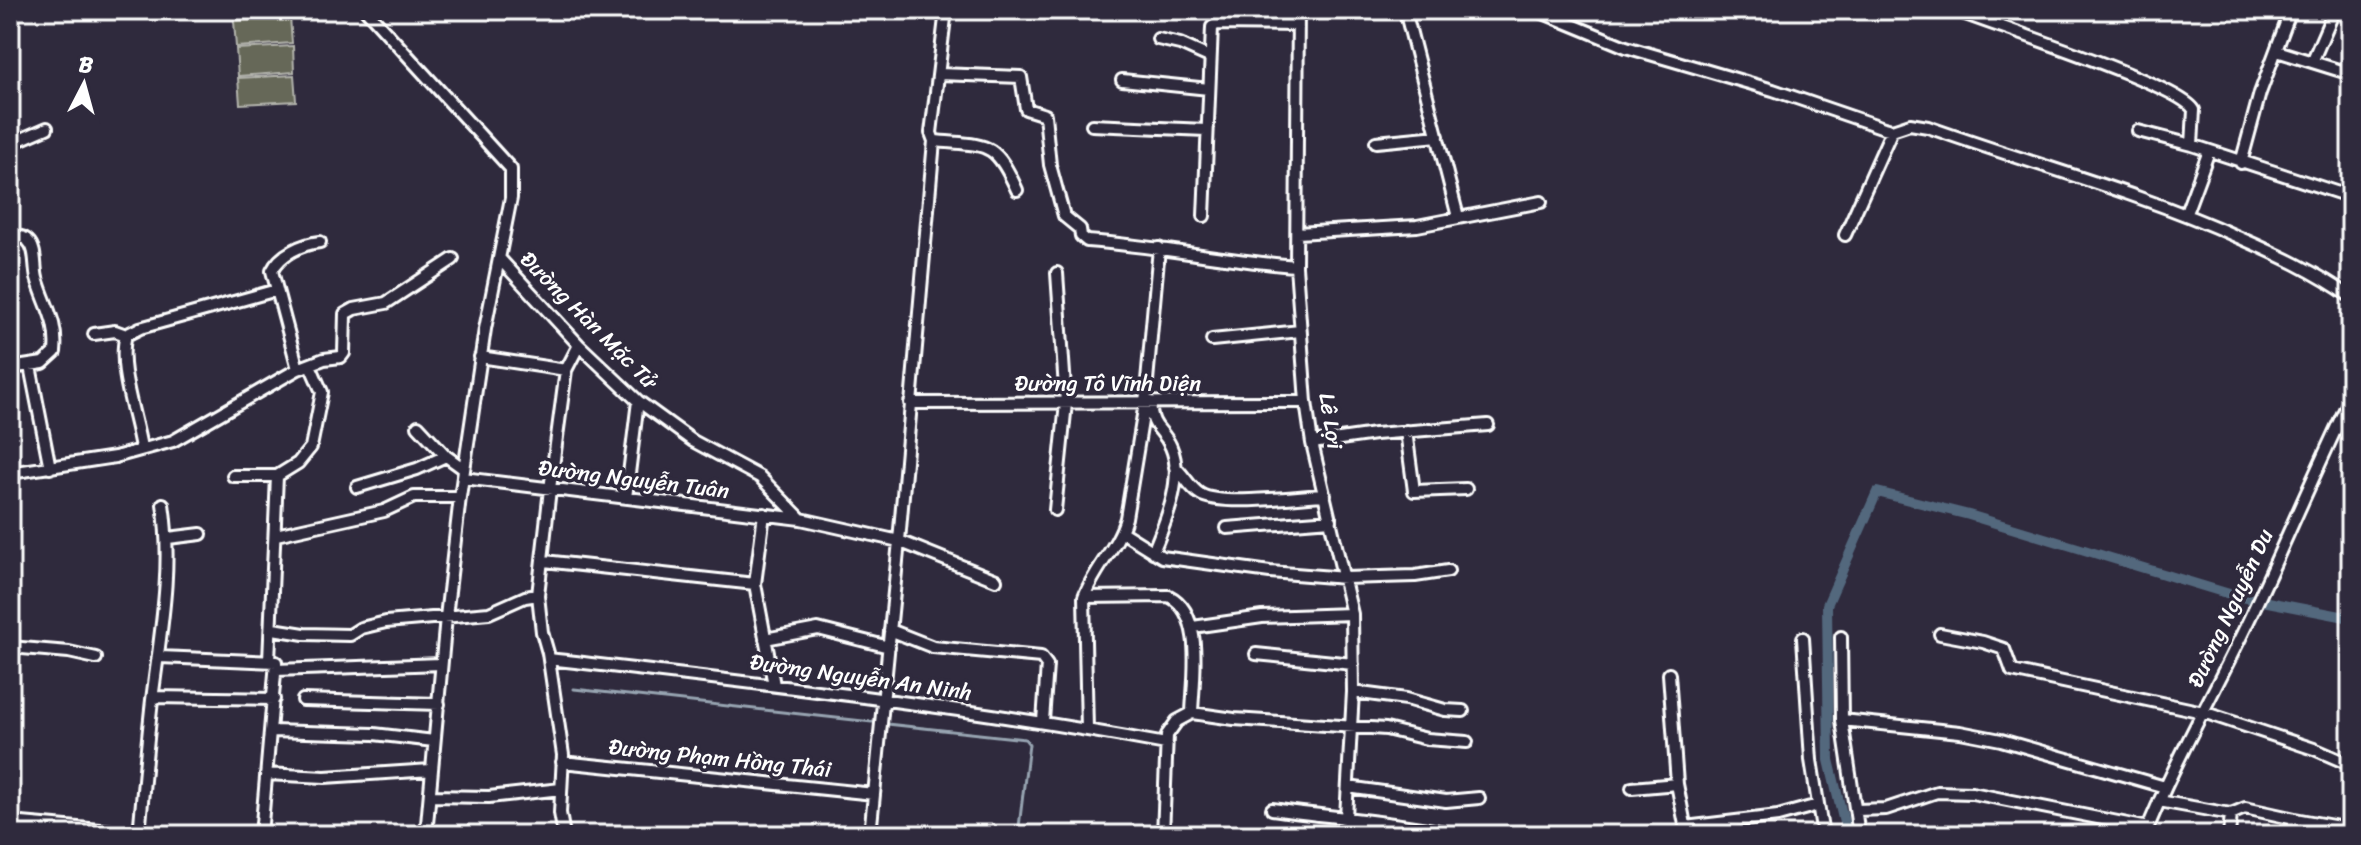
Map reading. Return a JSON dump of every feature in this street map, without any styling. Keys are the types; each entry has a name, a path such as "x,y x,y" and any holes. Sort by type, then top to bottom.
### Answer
{"highway":[{"path":"10,825 123,835"}],"street":[{"path":"366,10 511,169 511,198 480,357 460,497 426,835"},
{"path":"870,835 934,141 931,133 946,10"},
{"name":"Lê Lợi","path":"1298,10 1296,266 1306,402 1312,443 1352,614 1352,725 1345,835"},
{"path":"1405,10 1458,217"},
{"path":"1536,10 1626,47 1773,90 1892,130 1910,124 1928,127 2186,213 2272,252 2351,297"},
{"path":"1955,10 2129,74 2185,100 2194,110 2192,145"},
{"path":"2241,163 2260,93 2291,10"},
{"path":"2312,62 2331,18"},
{"path":"1204,216 1210,33 1214,25 1297,25"},
{"path":"1158,39 1180,44 1209,57"},
{"path":"2277,51 2351,74"},
{"path":"939,74 1021,77 1026,109 1045,115 1050,165 1066,220 1080,229 1081,236 1087,241 1296,266"},
{"path":"1122,80 1209,89"},
{"path":"1092,125 1206,130"},
{"path":"10,144 47,128"},
{"path":"1845,235 1892,130"},
{"path":"2138,131 2192,145 2351,197"},
{"path":"1376,142 1438,136"},
{"path":"934,141 989,147 1004,162 1017,190"},
{"path":"2186,213 2209,151"},
{"path":"1297,233 1397,228 1541,202"},
{"path":"10,236 24,238 31,244 55,334 55,352 51,358 30,366 10,368"},
{"path":"298,369 272,271 274,266 298,248 320,242"},
{"path":"1087,729 1084,597 1091,578 1122,532 1148,402 1159,248"},
{"name":"Đường Hàn Mặc Tử","path":"499,258 579,345 638,401 693,441 760,477 801,519"},
{"path":"10,473 115,457 180,438 298,369 343,356 343,318 348,311 386,303 453,259"},
{"path":"1055,510 1066,403 1057,273"},
{"path":"94,334 115,331 126,335 140,328 277,290"},
{"path":"1212,340 1300,331"},
{"path":"126,335 126,374 141,448"},
{"path":"564,835 560,813 562,762 538,595 566,370 579,345"},
{"path":"480,357 566,370"},
{"path":"233,476 277,476 298,463 311,447 322,392 310,365"},
{"path":"30,366 50,468"},
{"name":"Đường Nguyễn Du","path":"2146,831 2254,608 2351,397"},
{"path":"626,498 638,401"},
{"path":"1148,402 1152,420 1170,445 1175,467 1171,502 1153,552"},
{"name":"Đường Tô Vĩnh Diện","path":"910,403 1306,402"},
{"path":"1312,443 1488,425"},
{"path":"418,426 463,474"},
{"path":"1406,431 1414,491 1432,493 1466,489"},
{"path":"357,487 417,469 446,456"},
{"path":"1175,467 1199,494 1212,498 1325,495"},
{"name":"Đường Nguyễn Tuân","path":"463,474 550,489 801,519"},
{"path":"261,835 274,699 277,476"},
{"path":"276,535 384,511 414,497 460,497"},
{"path":"139,835 160,657 168,538 163,504"},
{"path":"764,514 755,584 774,685"},
{"path":"801,519 899,541 996,580"},
{"path":"1227,528 1331,520"},
{"path":"1122,532 1153,552 1175,559 1345,578 1415,576 1448,571"},
{"path":"168,538 201,534"},
{"path":"544,561 755,584"},
{"path":"273,629 304,634 350,635 361,628 386,622 489,613 525,597 538,595"},
{"path":"1084,597 1169,596 1178,601 1193,627 1192,713"},
{"path":"1193,627 1245,619 1352,614"},
{"path":"765,639 818,629 889,647"},
{"path":"890,630 933,647 1041,657 1047,665 1043,721"},
{"path":"1940,634 2004,649 2012,671 2203,712 2314,749 2351,765"},
{"path":"1841,637 1842,720 1859,835"},
{"path":"1803,638 1811,760 1823,835"},
{"path":"10,647 69,652 96,658"},
{"path":"1256,654 1353,664"},
{"path":"160,657 273,666 441,664"},
{"name":"Đường Nguyễn An Ninh","path":"549,659 1043,721 1166,744"},
{"path":"1669,674 1677,784 1686,831 1778,816 1818,805"},
{"path":"1353,692 1463,711"},
{"path":"153,697 274,699"},
{"path":"303,700 439,704"},
{"path":"1163,835 1167,735 1172,725 1192,713 1234,719 1352,725 1445,742 1467,742"},
{"path":"1842,720 1960,732 2001,740 2165,787"},
{"path":"271,731 374,734 434,741"},
{"name":"Đường Phạm Hồng Thái","path":"562,762 874,794"},
{"path":"266,774 325,777 431,770"},
{"path":"1632,788 1677,784"},
{"path":"1348,787 1446,801 1479,798"},
{"path":"431,796 489,797 561,789"},
{"path":"1857,810 1886,809 1937,792 1963,793 2000,797 2146,831"},
{"path":"2159,801 2231,814 2245,808 2344,828"},
{"path":"1272,809 1398,824 1460,835"},
{"path":"2229,835 2231,814"},
{"path":"2292,835 2295,819"},
{"path":"1237,831 1271,835"}],"green space":[{"path":"290,17 292,43 236,47 234,21"},
{"path":"293,46 294,72 238,76 236,49"},
{"path":"294,75 296,101 240,104 238,78"}],"waterway":[{"path":"1847,835 1829,760 1827,605 1877,492 1969,515 2236,596 2351,618"},
{"path":"574,689 872,722"},
{"path":"887,724 1025,739 1029,744 1018,835"}]}
